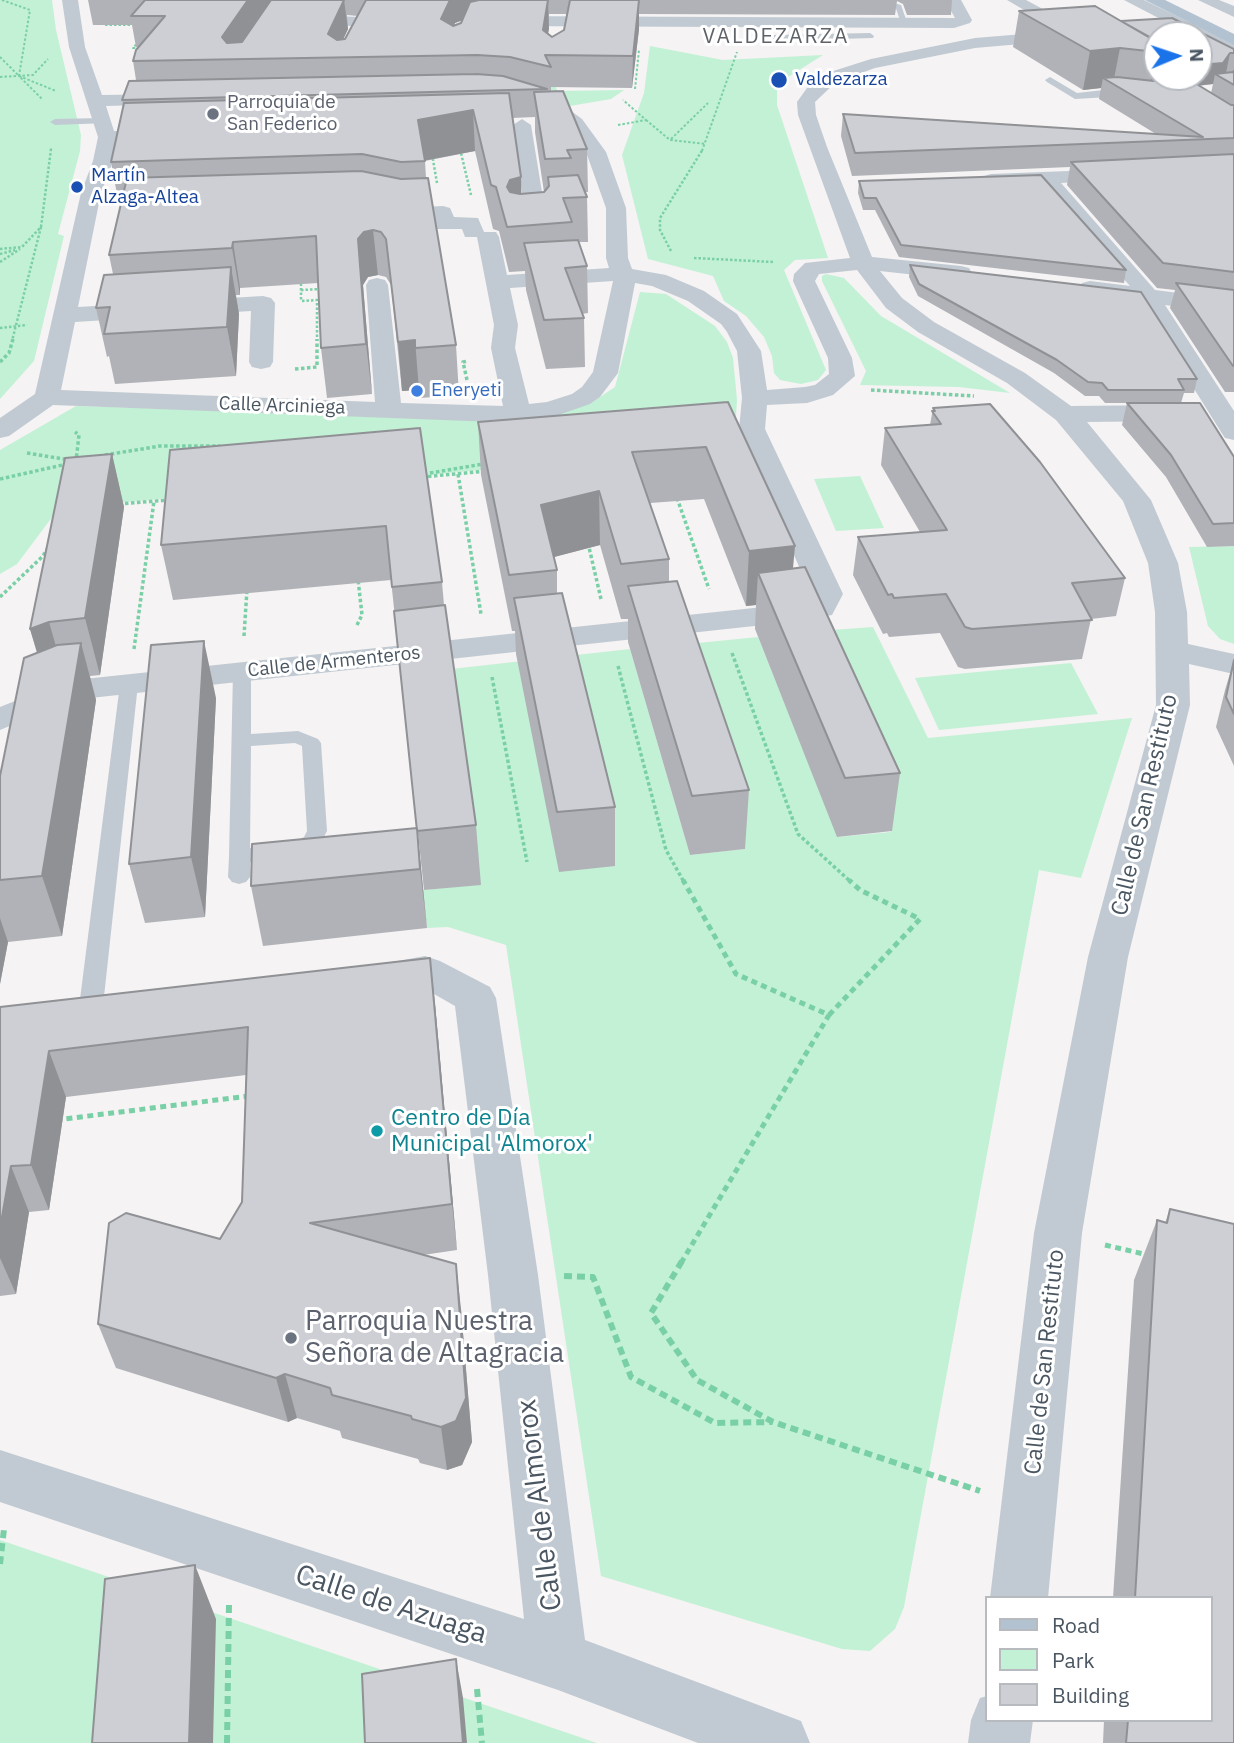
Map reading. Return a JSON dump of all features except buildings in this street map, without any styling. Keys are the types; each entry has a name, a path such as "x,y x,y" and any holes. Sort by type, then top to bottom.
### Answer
{"main road":[{"path":"1153,0 1234,40"},
{"path":"1181,0 1234,24"}],"street":[{"path":"0,430 47,397 91,193 103,161 102,120 77,47 70,0"},
{"path":"483,21 560,28 960,22 964,20 953,0"},
{"name":"Calle de San Restituto","path":"1015,0 1078,34"},
{"path":"1132,0 1234,50"},
{"path":"1206,0 1234,12"},
{"path":"271,19 362,22 342,64"},
{"name":"Calle de San Restituto","path":"1019,1596 1031,1508 1058,1233 1108,957 1174,705 1174,651 1163,564 1137,500 1116,471 1065,414 1016,378 926,327 894,303 863,263 832,185 806,108 813,92 830,78 871,64 950,47 1078,34 1093,36 1143,66"},
{"path":"512,98 551,108 575,123"},
{"path":"102,120 190,99"},
{"path":"102,120 189,136"},
{"path":"455,127 575,123"},
{"name":"Calle Arciniega","path":"47,397 518,414 550,410 581,399 600,382 605,373 624,281 617,257 616,208 596,152 575,123"},
{"path":"522,125 527,221 560,211"},
{"path":"977,180 1134,174"},
{"path":"1045,178 1149,296 1230,420"},
{"path":"832,185 854,184"},
{"path":"366,206 405,214 443,212 445,224 481,234 498,282 506,325 503,348 518,414"},
{"path":"588,209 616,208"},
{"path":"86,215 113,214"},
{"path":"754,414 824,390 842,376 841,358 804,281 805,274 818,267 863,263 988,276"},
{"path":"498,282 622,274"},
{"name":"Calle de Armenteros","path":"0,720 65,691 821,608 827,594 754,414 748,351 738,330 706,301 658,281 622,274"},
{"path":"377,285 389,410"},
{"path":"1066,285 1234,307"},
{"path":"66,316 263,303 261,362"},
{"path":"1065,414 1230,420"},
{"path":"1174,651 1234,664"},
{"name":"Calle de Almorox","path":"335,983 425,971 475,998 513,1275 558,1660"},
{"name":"Calle de Azuaga","path":"0,1476 558,1660 779,1743"},
{"path":"999,1743 1002,1722"}],"lane":[{"path":"897,5 905,23"},
{"path":"773,38 870,36"},
{"path":"1050,80 1075,96 1113,92 1137,94"},
{"path":"55,122 102,120"},
{"path":"242,672 239,867 301,847 312,841 317,831 311,743 298,737 242,741"},
{"path":"91,1015 128,684"}],"path":[{"path":"104,25 139,26"},
{"path":"145,33 133,48 152,48"},
{"path":"635,89 639,50"},
{"path":"673,256 660,230 660,218 706,144 737,52"},
{"path":"0,57 19,76 0,77"},
{"path":"623,100 670,140 706,144"},
{"path":"670,140 708,103"},
{"path":"613,125 646,120"},
{"path":"455,127 481,234"},
{"path":"432,153 443,212"},
{"path":"0,262 22,247 41,227 9,353 0,362"},
{"path":"0,249 22,247"},
{"path":"0,254 22,247"},
{"path":"658,281 658,265 673,256 773,262"},
{"path":"301,278 302,301"},
{"path":"302,290 325,289"},
{"path":"263,303 317,300 317,368 294,369"},
{"path":"0,328 38,323"},
{"path":"870,390 978,396"},
{"path":"71,429 79,435 76,461"},
{"path":"0,479 96,456 160,446 229,446"},
{"path":"25,453 76,461"},
{"path":"472,468 417,476 499,470"},
{"path":"675,494 798,834 860,890 920,919 829,1016 651,1313 698,1380 773,1422 1031,1508"},
{"path":"113,505 178,499"},
{"path":"128,684 154,501"},
{"path":"587,542 666,850 736,974 829,1016"},
{"path":"0,597 43,556 50,544"},
{"path":"242,672 247,576"},
{"path":"342,661 362,615 358,576"},
{"path":"54,1120 258,1095"},
{"path":"1058,1233 1153,1256"},
{"path":"513,1275 593,1277 631,1377 715,1423 773,1422"},
{"path":"227,1743 229,1551"}],"green space":[{"path":"0,0 52,0 56,30 81,135 80,151 58,234 64,236 34,361 0,399"},
{"path":"650,46 723,60 823,55 777,84 777,105 828,258 795,260 784,270 826,370 818,380 801,384 780,380 774,373 772,356 764,337 746,316 724,301 713,276 648,259 622,155 644,93"},
{"path":"389,82 556,86 557,91 624,90 611,99 564,107"},
{"path":"826,274 844,278 881,316 1010,393 959,387 860,385 866,371 822,281 822,276"},
{"path":"640,292 666,294 715,326 727,342 733,358 737,400 734,447 59,508 17,564 0,574 0,450 76,406 512,419 594,401 615,387"},
{"path":"860,476 884,528 836,531 814,479"},
{"path":"1234,546 1234,644 1220,639 1208,626 1189,547"},
{"path":"873,627 928,738 1132,718 1081,878 1039,870 904,1607 895,1629 870,1651 842,1649 601,1576 506,945 448,927 427,928 423,890 480,884 451,669 630,649 690,855 745,849 678,645 758,637 838,837 891,832 804,632"},
{"path":"1071,663 1098,714 939,730 915,678"},
{"path":"0,1540 597,1743 0,1743"}],"place":[{"name":"Valdezarza","path":"779,80"},
{"name":"Parroquia de San Federico","path":"213,114"},
{"name":"Martín Alzaga-Altea","path":"77,187"},
{"name":"Eneryeti","path":"417,391"},
{"name":"Centro de Día Municipal 'Almorox'","path":"377,1131"},
{"name":"Parroquia Nuestra Señora de Altagracia","path":"291,1338"}],"district":[{"name":"VALDEZARZA","path":"776,37"}]}
